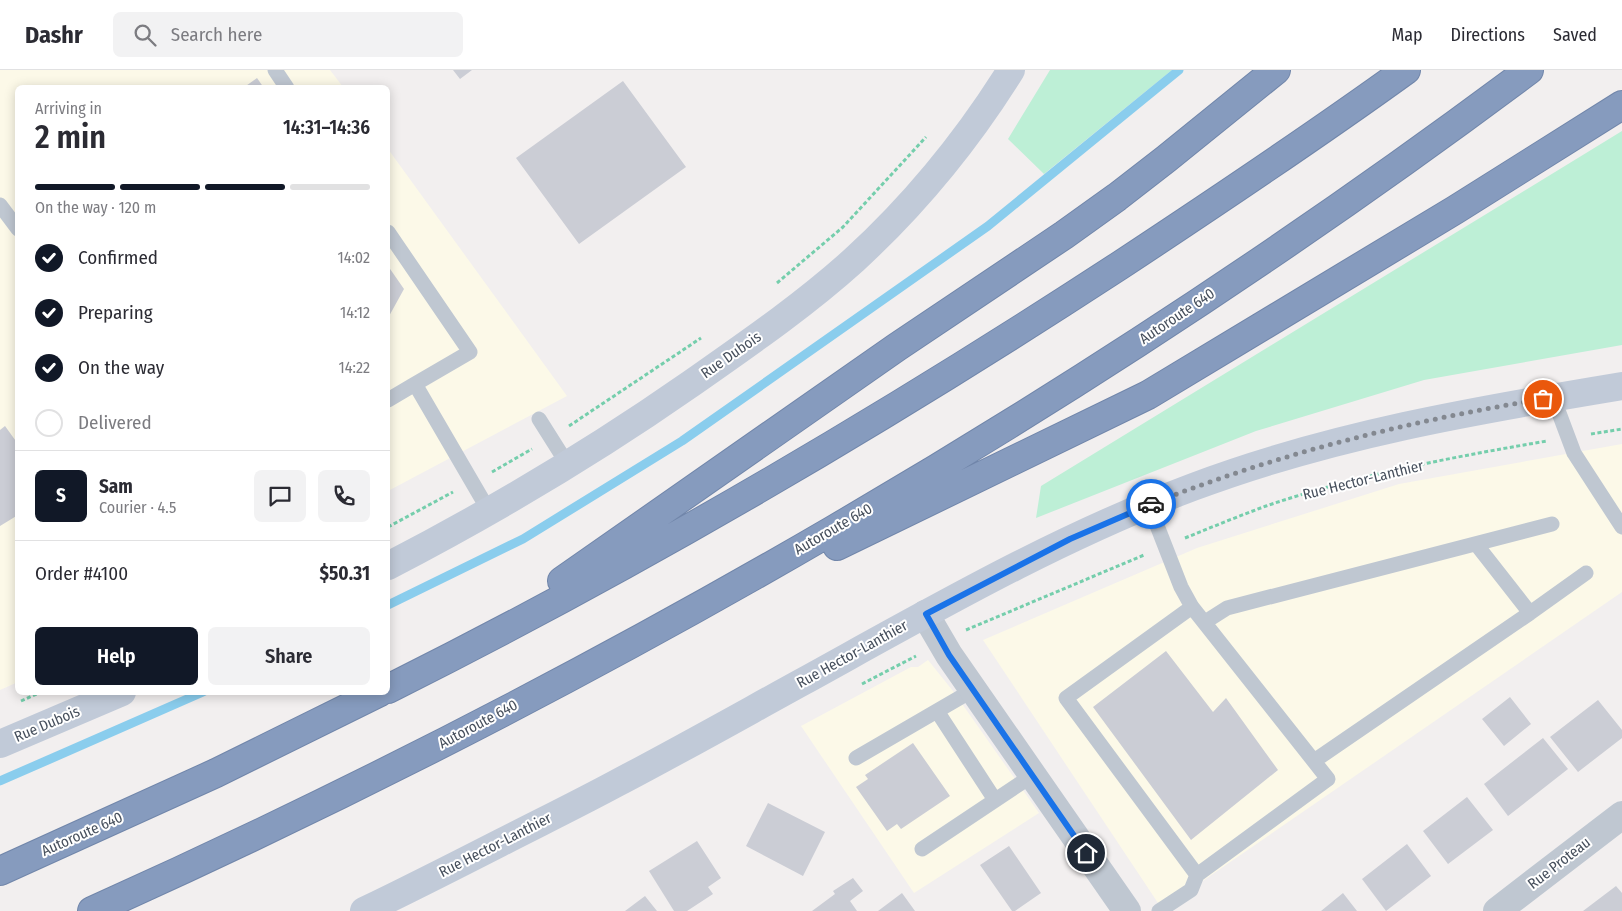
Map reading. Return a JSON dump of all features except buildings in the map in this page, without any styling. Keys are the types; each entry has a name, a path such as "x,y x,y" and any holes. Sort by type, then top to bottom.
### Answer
{"highway":[{"path":"464,650 889,353 1072,230 1202,131 1276,70"},
{"path":"390,688 669,539 801,465 880,417 1024,328 1149,246 1406,70"},
{"name":"Autoroute 640","path":"92,911 346,792 612,655 825,535 1098,368 1290,241 1422,149 1529,70"},
{"path":"612,655 1148,395 1447,216 1622,105"},
{"name":"Autoroute 640","path":"0,871 216,773 374,695"}],"street":[{"name":"Rue Dubois","path":"390,565 568,465 642,418 752,341 853,261 913,199 951,156 984,112 1011,70"},
{"name":"Rue Hector-Lanthier","path":"364,911 618,782 926,614 1070,539 1194,486 1262,464 1364,435 1429,420 1622,386"},
{"path":"926,614 949,655 1127,911"},
{"name":"Rue Dubois","path":"0,744 115,695"},
{"name":"Rue Proteau","path":"1497,911 1622,815"}],"lane":[{"path":"275,70 285,85"},
{"path":"0,206 15,225"},
{"path":"390,235 470,352 390,399"},
{"path":"415,384 489,511"},
{"path":"1553,397 1574,453 1622,527"},
{"path":"539,419 568,465"},
{"path":"1149,505 1181,587 1192,607 1328,779 1197,875 1191,890 1159,911"},
{"path":"1205,622 1227,608 1552,524"},
{"path":"1476,544 1530,613"},
{"path":"1314,761 1530,613 1586,572"},
{"path":"1192,607 1066,698 1197,875"},
{"path":"856,758 973,690"},
{"path":"937,711 995,800"},
{"path":"922,849 1033,775"}],"path":[{"path":"776,284 844,227 930,133"},
{"path":"390,526 524,455 659,368 706,335"},
{"path":"1583,436 1622,430"},
{"name":"Rue Hector-Lanthier","path":"1181,539 1267,506 1357,480 1471,454 1551,440"},
{"path":"966,630 1150,552"}],"shaded area":[{"path":"0,70 330,70 341,85 15,85 15,683 0,690"},
{"path":"390,152 567,396 390,490"},
{"path":"1622,444 1622,592 1162,909 983,640 1197,548 1399,484"},
{"path":"928,660 953,691 1039,813 914,893 801,726 911,667 918,667"}],"green space":[{"path":"1050,70 1172,70 1044,174 1008,139"},
{"path":"1622,131 1622,345 1424,380 1256,431 1036,518 1041,486"}],"waterway":[{"path":"390,604 523,539 682,441 988,226 1179,70"},
{"path":"0,781 196,695"}],"way so far":[{"path":"1151,504 1194,486 1294,454 1364,435 1429,420 1543,399"}],"route":[{"path":"1086,853 949,655 926,614 1070,539 1151,504"}]}
